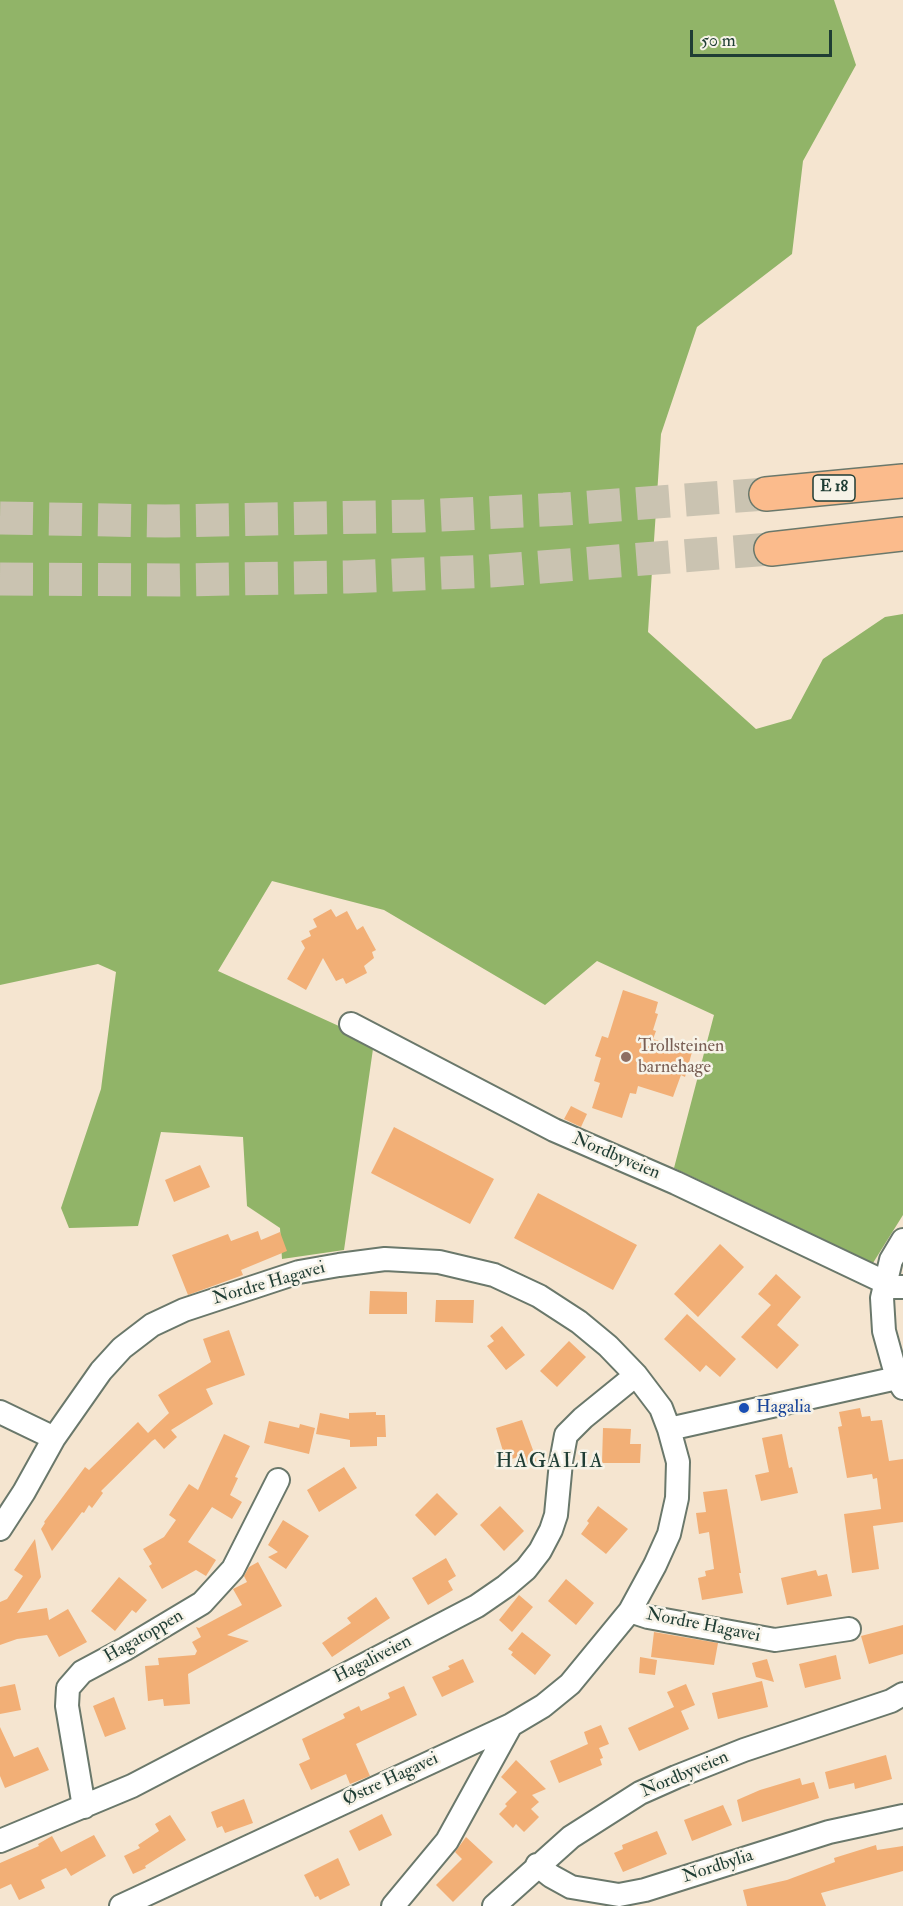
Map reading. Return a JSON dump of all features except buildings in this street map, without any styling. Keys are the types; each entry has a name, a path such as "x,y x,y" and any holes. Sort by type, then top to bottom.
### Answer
{"highway":[{"name":"E 18","path":"766,494 903,481"},
{"path":"771,549 903,534"}],"street":[{"name":"Nordbyveien","path":"351,1024 554,1130 676,1183 894,1284"},
{"path":"669,1429 900,1383 897,1353 884,1331 882,1298 894,1284 891,1260 903,1240"},
{"name":"Nordre Hagavei","path":"0,1529 24,1492 54,1437 101,1371 122,1348 152,1325 184,1310 299,1272 385,1259 439,1262 494,1275 539,1296 579,1322 608,1346 636,1375 661,1408 678,1462 677,1497 669,1534 630,1611 648,1617 775,1640 849,1629"},
{"name":"Hagaliveien","path":"0,1841 132,1786 477,1606 506,1586 526,1569 540,1551 551,1530 556,1515 566,1435 583,1418 636,1375"},
{"path":"0,1412 54,1437"},
{"name":"Hagatoppen","path":"84,1807 67,1706 68,1688 82,1672 126,1649 202,1603 232,1569 278,1480"},
{"name":"Østre Hagavei","path":"121,1906 511,1725 543,1706 570,1684 630,1611"},
{"name":"Nordbyveien","path":"494,1906 537,1865 571,1837 640,1793 744,1750 891,1701 903,1694"},
{"path":"393,1906 447,1841 511,1725"},
{"name":"Nordbylia","path":"537,1865 571,1887 619,1895 645,1890 829,1832 903,1816"}],"green space":[{"path":"0,0 834,0 856,65 803,161 792,254 697,327 661,434 648,632 756,729 791,719 823,659 885,617 903,614 903,1215 873,1263 674,1168 714,1015 597,961 545,1005 384,910 272,881 218,971 374,1042 344,1250 282,1259 280,1228 247,1206 243,1137 161,1132 138,1226 69,1228 61,1208 101,1089 116,972 98,964 0,985"}],"tunnel":[{"path":"0,518 165,521 421,516 564,509 766,494"},
{"path":"0,579 177,580 348,577 490,571 771,549"}],"place":[{"name":"Trollsteinen barnehage","path":"626,1057"},
{"name":"Hagalia","path":"744,1408"}],"district":[{"name":"HAGALIA","path":"550,1462"}]}
